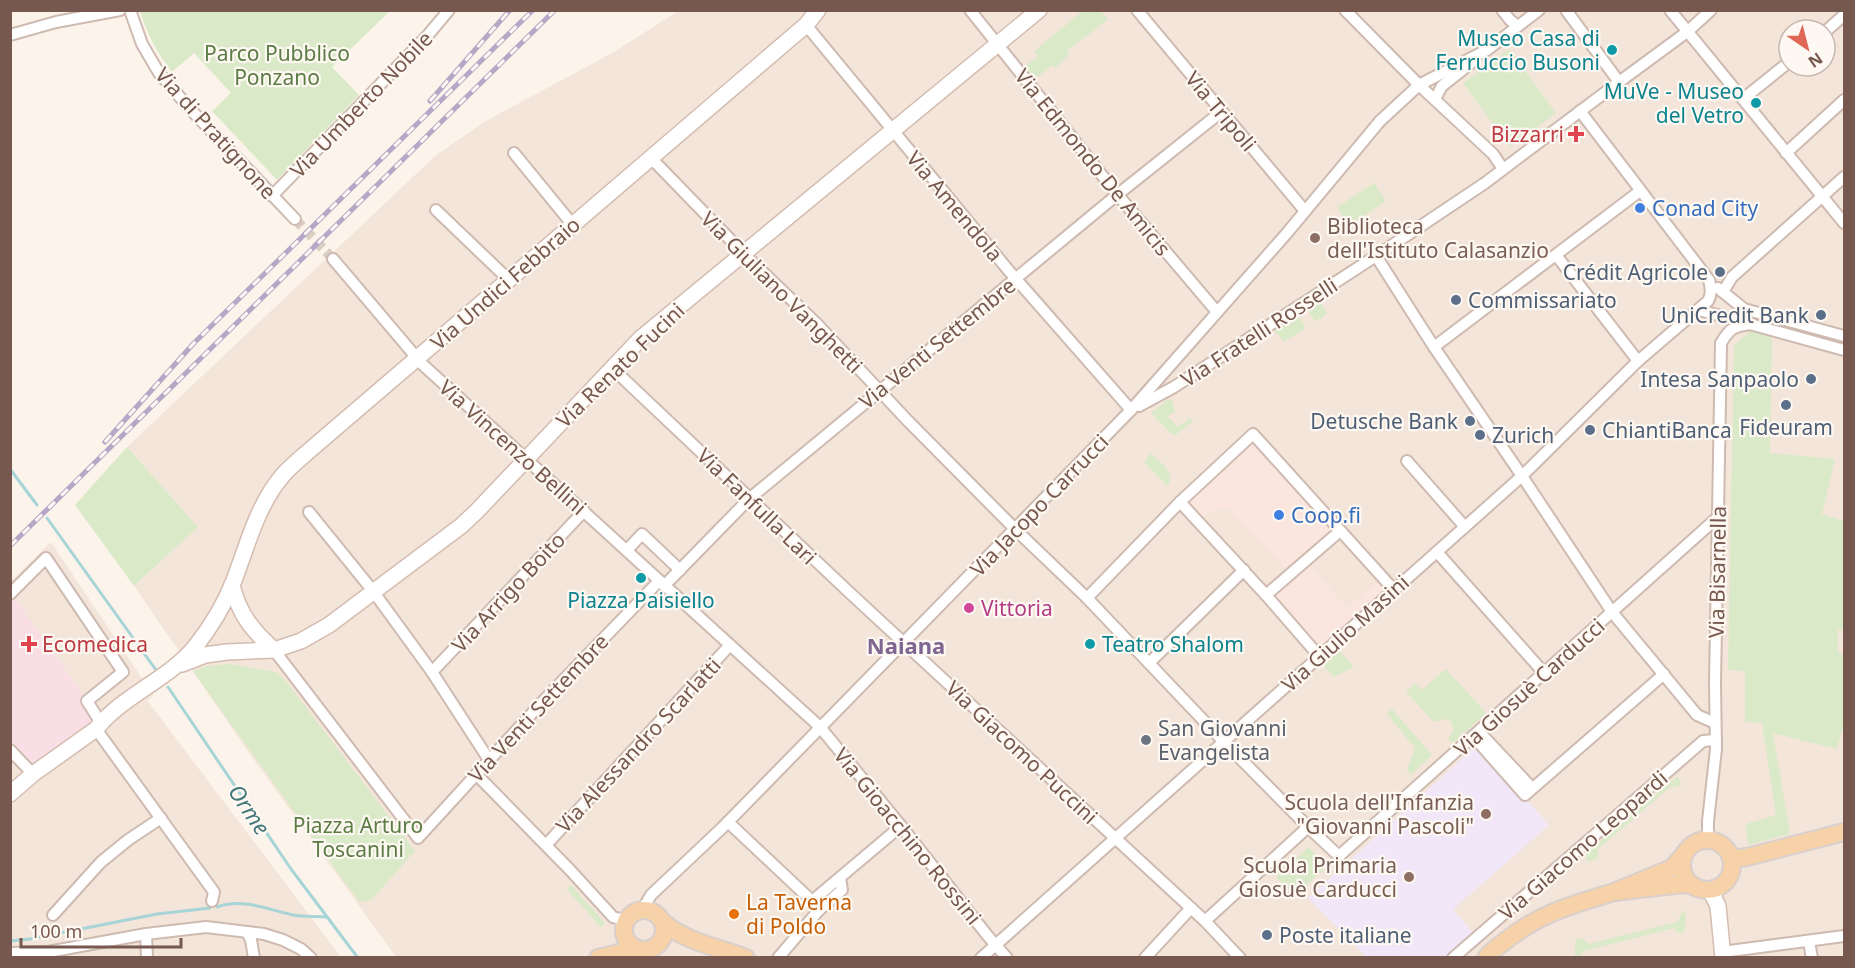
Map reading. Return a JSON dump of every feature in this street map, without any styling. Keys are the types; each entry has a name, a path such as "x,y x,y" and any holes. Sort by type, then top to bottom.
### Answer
{"main road":[{"name":"Via Undici Febbraio","path":"179,665 211,624 232,585 246,544 266,501 282,476 508,279 806,25 818,10"},
{"name":"Via Renato Fucini","path":"179,665 205,656 227,652 274,650 301,641 328,625 471,518 525,458 641,338 1039,10"},
{"path":"232,585 240,609 251,627 274,650"},
{"path":"10,794 33,774 99,726 134,696 179,665"},
{"path":"1731,859 1845,832"},
{"path":"1486,957 1535,920 1564,907 1614,892 1672,868 1696,842 1714,841 1725,848 1731,859 1731,869 1727,879 1720,886 1702,888 1683,884 1614,892"},
{"path":"1684,853 1683,873 1689,883 1702,888 1718,906 1722,955"},
{"path":"596,957 637,911 642,910 655,912 670,929 746,957"},
{"path":"657,946 664,935 663,922"},
{"path":"626,926 628,943 636,949"},
{"path":"596,957 636,949 646,950 657,946 706,943"}],"street":[{"path":"10,35 56,22 120,10"},
{"name":"Via di Pratignone","path":"130,10 142,44 159,73 295,219"},
{"name":"Via Umberto Nobile","path":"272,196 428,35 449,10"},
{"name":"Via Edmondo De Amicis","path":"970,10 1117,194 1217,312"},
{"name":"Via Tripoli","path":"1137,10 1305,211"},
{"path":"1345,10 1419,85 1493,154 1503,169"},
{"path":"1502,10 1518,26"},
{"path":"1435,99 1442,86 1539,10"},
{"path":"1566,10 1619,82"},
{"path":"1670,10 1845,223"},
{"name":"Via Fratelli Rosselli","path":"1131,410 1174,387 1485,183 1687,32 1711,10"},
{"name":"Via Amendola","path":"806,25 892,132 1131,410"},
{"name":"Via Jacopo Carrucci","path":"642,910 651,895 728,822 1131,410 1305,211 1380,121 1419,85 1487,50"},
{"path":"1743,99 1777,72"},
{"path":"1786,153 1845,100"},
{"path":"1580,111 1709,280 1723,292 1744,309 1845,336"},
{"name":"Via Venti Settembre","path":"274,650 418,838 546,698 661,583 680,570 749,499 1117,194 1221,112"},
{"path":"514,153 572,224"},
{"name":"Via Giuliano Vanghetti","path":"650,157 744,254 815,322 1015,529 1086,598 1223,741 1339,856"},
{"path":"1723,292 1732,277 1845,177"},
{"path":"1434,347 1640,191"},
{"path":"436,210 508,279"},
{"path":"1556,255 1638,361"},
{"path":"1376,256 1434,347 1612,612 1697,715 1715,723"},
{"name":"Via Vincenzo Bellini","path":"333,259 417,359 730,645"},
{"name":"Via Giulio Masini","path":"981,957 1522,476 1638,361 1708,301 1712,292 1709,280"},
{"path":"1699,310 1845,350"},
{"name":"Via Bisarnella","path":"1708,840 1716,740 1721,343 1728,330 1740,325 1751,324"},
{"name":"Via Fanfulla Lari","path":"612,368 903,643"},
{"path":"1086,598 1180,502 1253,434 1394,590"},
{"path":"1407,461 1465,527"},
{"path":"1180,502 1244,570 1319,656"},
{"name":"Via Arrigo Boito","path":"432,672 584,511"},
{"path":"309,512 373,591 432,672 489,760"},
{"name":"Via Giosuè Carducci","path":"1339,856 1718,517"},
{"path":"1266,595 1340,531"},
{"path":"627,550 642,534 680,570"},
{"path":"1437,552 1544,673"},
{"path":"10,594 46,558 123,672 87,701 99,726 214,892 212,901"},
{"path":"1149,663 1244,570"},
{"name":"Via Giacomo Puccini","path":"903,643 1205,921 1240,957"},
{"name":"Via Gioacchino Rossini","path":"730,645 820,727 1007,957"},
{"name":"Via Alessandro Scarlatti","path":"546,845 730,645"},
{"path":"1476,734 1525,795 1664,674"},
{"name":"Via Giacomo Leopardi","path":"1453,957 1704,741 1716,740"},
{"path":"10,750 33,774"},
{"path":"477,775 613,917 620,919 626,926"},
{"path":"53,915 101,862 161,818"},
{"path":"728,822 816,906"},
{"path":"778,957 816,906 842,890 840,878 901,826"},
{"path":"1205,921 1308,827"},
{"path":"1145,957 1191,908"},
{"path":"10,952 48,952 146,934 206,927 264,934 283,939 311,957"},
{"path":"247,932 254,957"},
{"path":"146,934 147,957"},
{"path":"1722,955 1845,936"},
{"path":"1809,942 1812,957"},
{"path":"36,957 48,952"}],"shaded area":[{"path":"678,11 1844,11 1844,957 396,957 247,750 134,586 198,527 127,447 435,156 484,122 614,52"},
{"path":"1253,434 1340,531 1305,561 1347,608 1382,577 1394,590 1319,656 1266,595 1290,573 1227,507 1196,519 1180,502"},
{"path":"51,542 154,696 147,700 341,957 11,958 11,581"},
{"name":"Ecomedica","path":"11,593 101,723 33,774 11,750"},
{"name":"Scuola Primaria Giosuè Carducci","path":"1475,747 1522,802 1526,799 1549,825 1453,909 1473,933 1445,957 1366,957 1308,898"}],"green space":[{"name":"Parco Pubblico Ponzano","path":"140,10 390,11 332,67 359,95 277,180 212,111 231,93 194,53 172,72 153,43"},
{"path":"1083,11 1100,11 1108,19 1067,51 1069,55 1055,68 1053,65 1035,79 1025,66 1038,56 1034,51"},
{"path":"1509,49 1556,113 1510,147 1463,83"},
{"path":"1374,183 1386,201 1349,226 1337,207"},
{"path":"1316,295 1327,314 1315,321 1303,303"},
{"path":"1294,310 1305,326 1284,342 1270,325"},
{"path":"1753,329 1772,334 1770,453 1835,459 1822,514 1844,521 1844,630 1838,630 1838,653 1844,655 1844,723 1837,749 1773,733 1790,834 1748,845 1746,824 1776,815 1762,723 1745,722 1745,671 1728,670 1734,345"},
{"path":"1169,399 1172,401 1175,412 1167,416 1178,427 1190,418 1193,421 1174,436 1151,413"},
{"path":"127,447 198,527 134,586 75,505"},
{"path":"1151,453 1169,472 1168,486 1144,462"},
{"path":"1339,650 1354,667 1334,677 1323,665"},
{"name":"Piazza Arturo Toscanini","path":"229,664 276,672 286,681 415,851 371,900 359,902 193,671 208,666"},
{"path":"1446,669 1486,713 1453,743 1448,738 1453,731 1451,721 1443,719 1434,722 1406,692 1415,683 1422,690"},
{"path":"1392,709 1432,755 1411,775 1407,770 1415,748 1387,714"},
{"path":"1677,777 1681,785 1669,788 1598,849 1598,857 1595,860 1587,861 1585,856 1589,851"},
{"path":"1309,847 1327,866 1295,896 1276,877"},
{"path":"571,885 605,923 601,928 567,889"},
{"path":"1683,911 1686,914 1685,930 1681,934 1674,928 1584,951 1580,957 1575,957 1575,942 1578,939 1583,939 1588,944 1677,922"}],"waterway":[{"name":"Orme","path":"10,469 37,505"},
{"name":"Orme","path":"47,518 156,670"},
{"name":"Orme","path":"168,687 291,869 358,958"},
{"path":"217,907 246,904 293,915 327,917"},
{"path":"10,941 157,914 210,908"}],"tunnel":[{"path":"295,219 333,259"}],"railway":[{"path":"430,101 510,10"},
{"path":"105,442 194,343 533,10"},
{"path":"10,546 555,10"}],"place":[{"name":"Museo Casa di Ferruccio Busoni","path":"1612,50"},
{"name":"MuVe - Museo del Vetro","path":"1756,103"},
{"name":"Bizzarri","path":"1576,134"},
{"name":"Conad City","path":"1640,208"},
{"name":"Biblioteca dell'Istituto Calasanzio","path":"1315,238"},
{"name":"Crédit Agricole","path":"1720,272"},
{"name":"Commissariato","path":"1456,300"},
{"name":"UniCredit Bank","path":"1821,315"},
{"name":"Intesa Sanpaolo","path":"1811,379"},
{"name":"Fideuram","path":"1786,405"},
{"name":"Detusche Bank","path":"1470,421"},
{"name":"ChiantiBanca","path":"1590,430"},
{"name":"Zurich","path":"1480,435"},
{"name":"Coop.fi","path":"1279,515"},
{"name":"Piazza Paisiello","path":"641,578"},
{"name":"Vittoria","path":"969,608"},
{"name":"Ecomedica","path":"29,644"},
{"name":"Teatro Shalom","path":"1090,644"},
{"name":"San Giovanni Evangelista","path":"1146,740"},
{"name":"Scuola dell'Infanzia \"Giovanni Pascoli\"","path":"1486,814"},
{"name":"Scuola Primaria Giosuè Carducci","path":"1409,877"},
{"name":"La Taverna di Poldo","path":"734,914"},
{"name":"Poste italiane","path":"1267,935"}],"district":[{"name":"Naiana","path":"906,645"}]}
